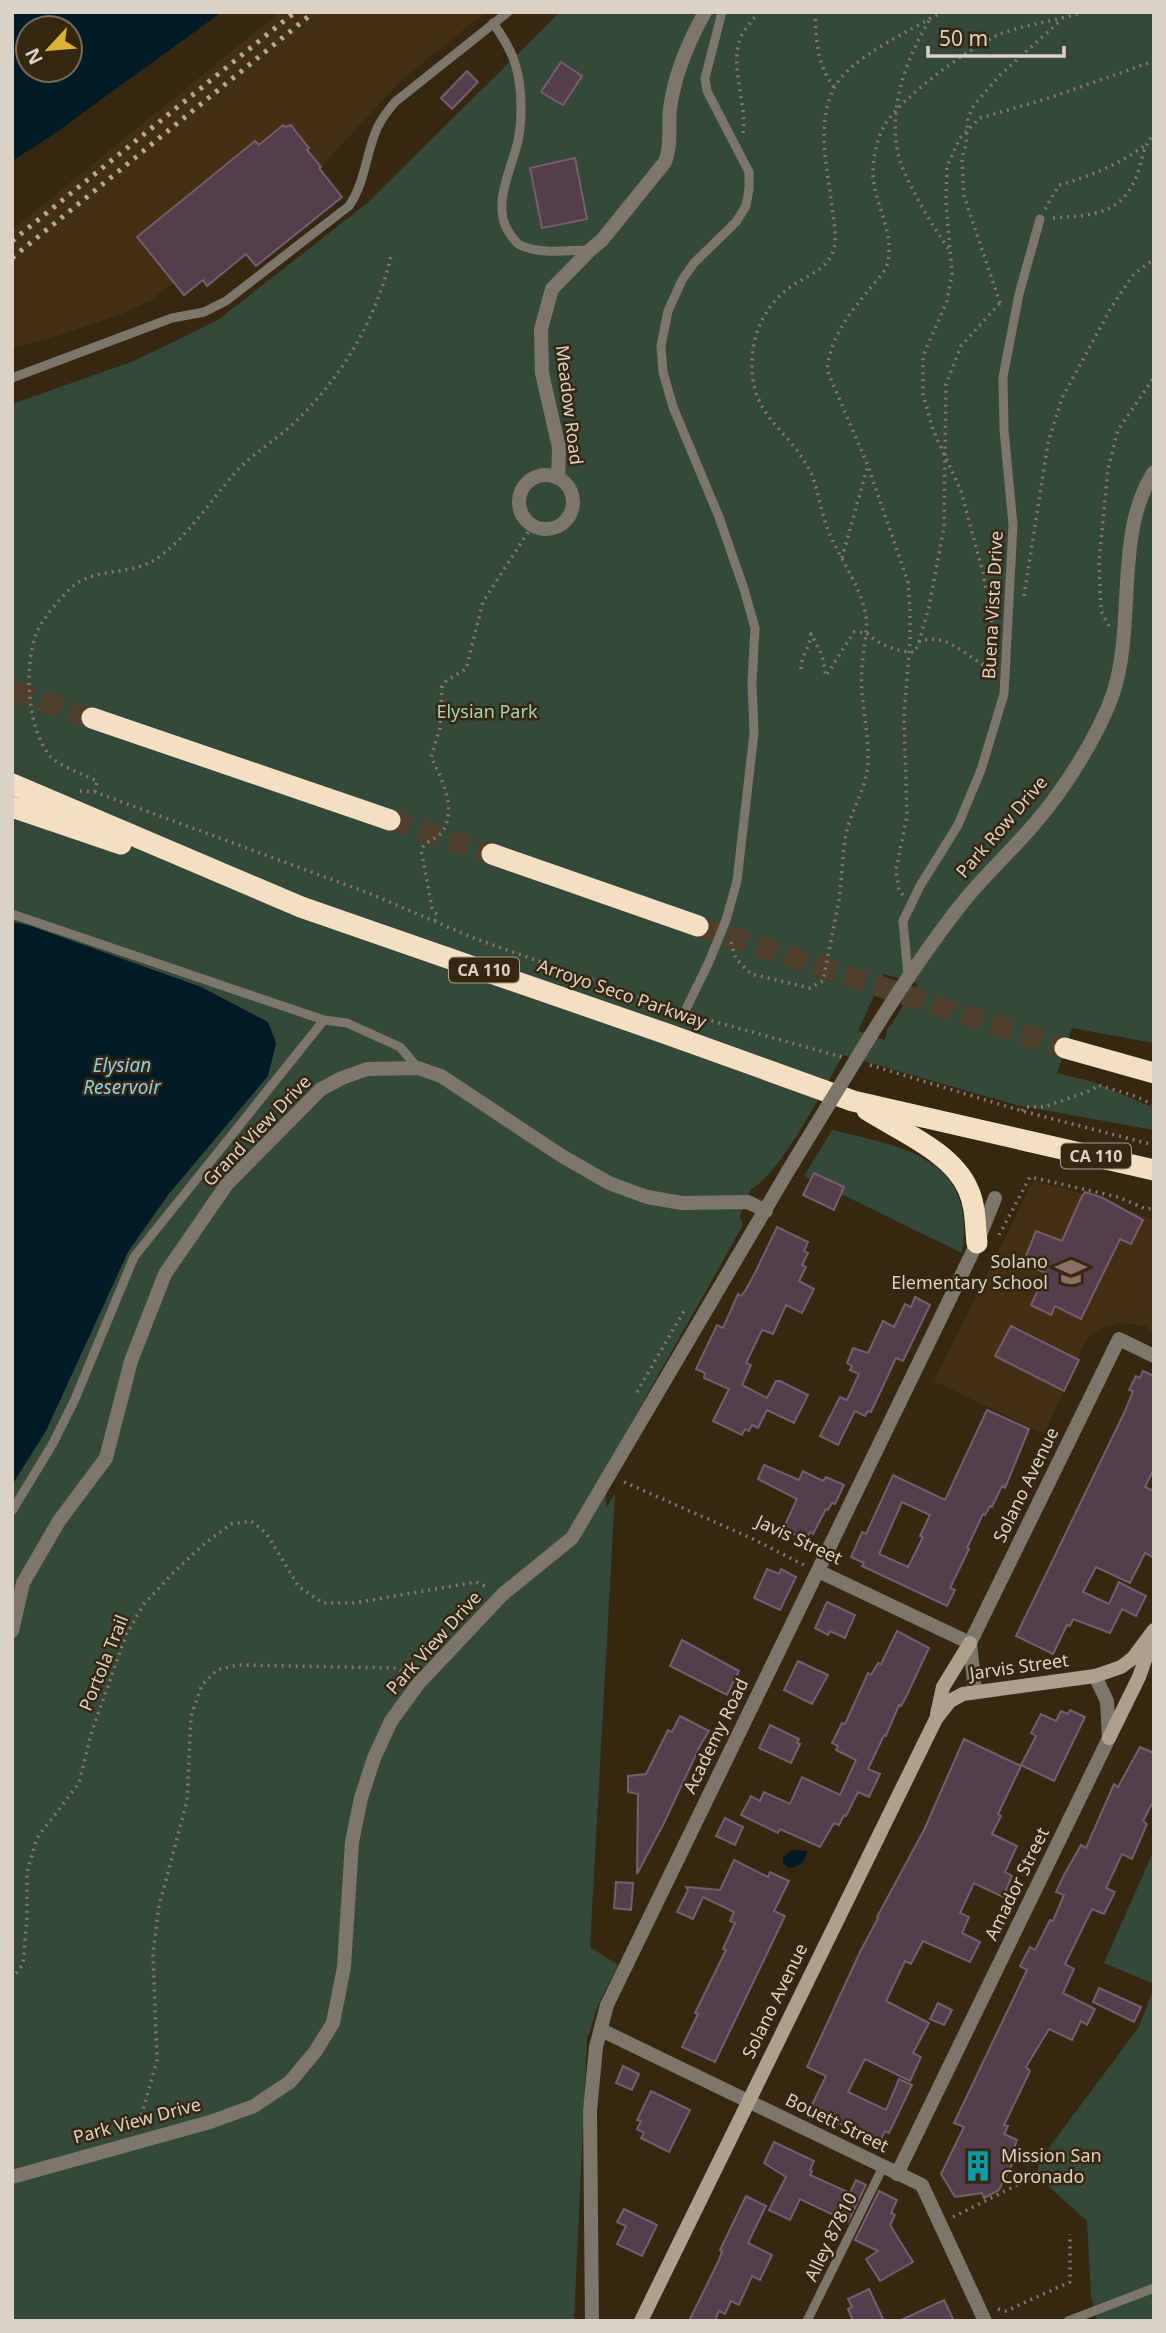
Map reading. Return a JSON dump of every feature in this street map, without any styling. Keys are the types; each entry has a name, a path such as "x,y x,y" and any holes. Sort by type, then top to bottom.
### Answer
{"highway":[{"path":"92,718 390,820"},
{"name":"Arroyo Seco Parkway","path":"12,784 301,907 853,1101 1154,1170"},
{"path":"12,807 301,907"},
{"path":"492,853 698,926"},
{"path":"1065,1048 1154,1073"},
{"path":"853,1101 945,1157 959,1172 969,1190 974,1209 977,1243"}],"main road":[{"path":"1095,1675 1121,1667 1133,1658 1154,1633"},
{"path":"1109,1738 1139,1677 1154,1633"},
{"path":"936,1719 943,1687 970,1643"},
{"name":"Jarvis Street","path":"950,1701 975,1691 1095,1675"},
{"name":"Solano Avenue","path":"641,2321 936,1719 950,1701"}],"street":[{"name":"Meadow Road","path":"558,478 559,449 542,373 541,329 552,289 603,240 665,162 670,149 670,113 674,84 690,39 705,12"},
{"name":"Park Row Drive","path":"789,1171 908,975 968,895 1038,820 1070,776 1112,695 1122,653 1134,520 1145,486 1154,472"},
{"name":"Meadow Road","path":"540,475 558,478 570,490 573,508 570,516 557,528 540,529 531,526 520,512 520,493 531,479 540,475"},
{"name":"Grand View Drive","path":"12,1631 23,1583 59,1521 106,1458 131,1361 165,1274 227,1184 321,1089 367,1069 418,1068 441,1076 562,1156 609,1183 647,1197 682,1203 748,1202 766,1211"},
{"name":"Park View Drive","path":"12,2177 210,2122 254,2106 290,2082 315,2052 333,2023 344,1967 352,1842 374,1758 391,1721 418,1684 503,1594 572,1538 789,1171"},
{"name":"Academy Road","path":"592,2321 590,2111 596,2047 607,2005 977,1243 995,1198"},
{"name":"Solano Avenue","path":"970,1643 1119,1339 1154,1356"},
{"name":"Javis Street","path":"818,1571 970,1643"},
{"path":"970,1643 975,1691"},
{"name":"Amador Street","path":"897,2174 1109,1738 1107,1701 1095,1675"},
{"name":"Bouett Street","path":"601,2030 922,2185 985,2321"}],"lane":[{"path":"12,378 172,318 204,312 226,300 349,206 360,190 374,136 381,120 395,102 508,12"},
{"path":"684,1013 726,920 737,881 754,733 752,684 755,628 719,517 673,407 663,372 661,345 668,311 682,280 694,263 736,222 746,206 750,172 715,109 705,78 722,12"},
{"path":"493,23 511,47 517,67 521,107 517,144 502,202 506,228 518,245 540,251 590,250"},
{"name":"Buena Vista Drive","path":"908,975 902,921 958,825 981,771 1004,694 1013,525 1004,430 1003,377 1020,295 1040,219"},
{"path":"12,914 324,1020 347,1023 400,1047 418,1068"},
{"path":"12,1511 52,1445 75,1399 134,1257 324,1020"},
{"name":"Alley 87810","path":"807,2321 883,2166"},
{"path":"1068,2321 1154,2288"}],"path":[{"path":"740,152 744,113 738,60 739,41 759,12"},
{"path":"815,12 816,43 821,65 834,87"},
{"path":"726,920 736,959 751,974 810,988 823,981 839,897 845,837 867,768 868,739 862,692 862,667 867,633 865,610 857,584 842,560 826,525 811,471 765,414 753,388 752,359 759,323 774,301 793,285 816,273 834,251 834,226 824,149 825,118 834,87 863,59 941,12"},
{"path":"911,905 899,890 897,870 907,816 904,716 909,653 908,582 868,466 827,370 834,336 888,264 888,229 872,174 875,150 884,126 933,78 964,54 1000,34 1083,12"},
{"path":"930,19 903,73 895,135 901,161 926,212 951,252"},
{"path":"801,669 811,634 822,654 826,676 854,632 867,633 895,651 915,652 929,607 944,527 946,384 961,346 1000,303 964,196 962,158 968,118 974,105 999,76 1063,19"},
{"path":"994,636 983,573 961,491 933,430 923,394 923,356 947,301 951,273 946,202 947,166 960,138 980,118 1046,99 1154,61"},
{"path":"1040,219 1059,185 1077,180 1130,156 1154,134"},
{"path":"1040,219 1080,217 1104,212 1121,202 1131,189 1139,170 1145,145"},
{"path":"95,792 97,781 51,758 36,732 28,673 37,632 72,586 89,577 129,571 151,562 163,553 203,513 247,460 291,426 317,401 353,349 379,298 391,256"},
{"path":"1023,607 1048,443 1062,398 1112,306 1134,274 1154,259"},
{"path":"1122,653 1101,611 1099,561 1108,469 1118,430 1154,374"},
{"path":"842,560 868,466"},
{"path":"435,921 437,915 432,908 421,850 424,844 438,837 447,819 443,781 431,757 442,719 440,694 447,680 466,669 483,602 531,526"},
{"path":"919,642 929,638 958,646 979,663 1000,673 998,661"},
{"path":"67,790 95,792 371,894 476,939 684,1013 850,1060"},
{"path":"863,1063 1022,1111 1154,1145"},
{"path":"1022,1111 1025,1107 1044,1107 1098,1086 1135,1096 1154,1105"},
{"path":"998,1237 1030,1177 1118,1197 1146,1209 1154,1208"},
{"path":"636,1393 685,1309"},
{"name":"Javis Street","path":"609,1476 751,1538 818,1571"},
{"name":"Portola Trail","path":"12,1979 23,1964 27,1872 37,1838 79,1783 91,1734 126,1635 144,1604 203,1545 232,1524 251,1521 266,1533 299,1587 323,1603 354,1603 476,1582 503,1594"},
{"path":"118,2147 141,2117 157,2060 153,1953 159,1906 187,1801 191,1716 202,1685 217,1670 239,1665 397,1668 418,1684"},
{"path":"953,2217 1031,2178"},
{"path":"996,2309 1006,2311 1070,2282 1070,2234"}],"shaded area":[{"path":"280,12 486,12 400,81 321,167 291,126 283,126 260,147 255,141 137,236 174,283 151,300 119,315 64,334 12,348 12,230"},
{"name":"Solano Elementary School","path":"1033,1181 1077,1192 1154,1220 1154,1333 1145,1326 1119,1323 1100,1329 1086,1340 1044,1434 934,1381"}],"green space":[{"name":"Elysian Park","path":"560,12 1154,12 1154,1043 1072,1028 1057,1073 1093,1082 1154,1108 1154,1130 1016,1105 843,1055 788,1148 763,1180 751,1189 740,1216 743,1225 607,1466 606,1508 615,1494 590,1947 618,1965 598,2005 587,2039 574,2321 12,2321 12,404 134,361 218,320 366,204","holes":["884,974 918,984 887,1030 885,1040 858,1031"]},
{"path":"832,1130 909,1152 930,1163 947,1177 959,1197 964,1221 962,1253 841,1194 844,1187 814,1173 811,1179 804,1176"},
{"path":"1154,1850 1154,1984 1104,1963"},
{"path":"1154,1987 1154,2321 1097,2321 1091,2296 1087,2221 1037,2176 1039,2161 1139,2027"}],"water":[{"path":"12,12 222,12 51,136 12,161"},
{"name":"Elysian Reservoir","path":"12,922 28,925 201,987 268,1022 276,1043 268,1076 168,1195 128,1252 46,1431 12,1485"},
{"path":"792,1850 807,1851 801,1863 789,1868 783,1863 783,1857"}],"building":[{"path":"561,62 582,76 563,105 541,92"},
{"path":"467,71 478,82 452,109 441,98"},
{"path":"283,125 291,125 342,197 256,266 246,254 207,286 203,280 184,295 137,237 255,141 259,145"},
{"path":"575,158 587,219 542,228 530,168"},
{"path":"814,1173 844,1187 834,1210 803,1195"},
{"path":"1085,1192 1103,1198 1143,1220 1131,1244 1120,1239 1081,1319 1055,1306 1051,1315 1031,1305 1046,1273 1023,1264 1036,1231 1062,1241"},
{"path":"777,1227 808,1242 804,1251 808,1253 802,1265 806,1267 799,1281 814,1289 802,1313 786,1305 773,1334 762,1330 746,1363 751,1365 742,1385 767,1398 776,1381 780,1381 808,1395 794,1423 767,1410 758,1428 752,1425 749,1431 745,1429 742,1435 713,1421 729,1389 704,1378 705,1373 696,1369 717,1325 723,1328 738,1294 741,1296 745,1291"},
{"path":"915,1297 930,1305 903,1361 896,1358 871,1412 868,1411 865,1416 855,1411 838,1445 820,1436 840,1397 847,1400 859,1374 850,1370 852,1366 847,1363 853,1348 868,1353 883,1321 894,1327 905,1304 911,1307"},
{"path":"1011,1326 1079,1360 1064,1391 995,1356"},
{"path":"1143,1371 1154,1376 1154,1469 1145,1487 1154,1491 1154,1558 1145,1553 1130,1583 1096,1567 1083,1592 1109,1604 1119,1582 1146,1596 1136,1616 1122,1609 1110,1633 1073,1619 1070,1626 1067,1625 1053,1654 1016,1636 1125,1411 1133,1391 1129,1390 1136,1376 1140,1378"},
{"path":"987,1410 1029,1429 1005,1488 1002,1486 992,1507 983,1514 967,1548 969,1549 950,1588 955,1590 947,1606 862,1566 864,1563 851,1557 862,1532 866,1534 893,1475 945,1500","holes":["902,1502 930,1515 920,1536 923,1537 908,1567 879,1554"]},
{"path":"764,1465 799,1480 803,1471 823,1481 826,1477 844,1485 835,1504 832,1503 828,1510 826,1509 813,1534 810,1532 806,1540 783,1529 797,1499 758,1479"},
{"path":"767,1569 779,1574 781,1569 796,1577 780,1610 754,1598"},
{"path":"827,1602 855,1615 845,1638 830,1631 828,1635 815,1628"},
{"path":"897,1631 929,1648 868,1769 880,1774 869,1797 858,1792 846,1816 844,1815 839,1825 834,1823 820,1847 780,1829 778,1833 741,1815 751,1796 760,1801 764,1792 790,1804 802,1777 840,1795 856,1760 836,1750 838,1746 832,1743 842,1723 845,1724 868,1673 871,1675 878,1663 881,1664"},
{"path":"682,1640 739,1671 727,1695 670,1666"},
{"path":"798,1661 828,1675 812,1704 784,1690"},
{"path":"1070,1710 1085,1717 1054,1781 1021,1765 1036,1736 1031,1733 1041,1714 1056,1721 1061,1711 1068,1714"},
{"path":"680,1716 709,1731 637,1874 638,1794 628,1792 628,1776 646,1774 668,1730 672,1732"},
{"path":"770,1725 799,1739 797,1743 800,1744 791,1763 759,1748"},
{"path":"964,1739 1021,1766 998,1814 1001,1816 992,1834 1017,1846 1005,1872 1012,1876 1003,1897 974,1883 960,1913 969,1917 962,1933 980,1942 970,1962 923,1941 911,1964 905,1961 886,2001 929,2023 913,2053 921,2057 910,2081 865,2059 848,2092 886,2110 899,2079 912,2085 889,2133 885,2131 879,2143 810,2109 826,2076 807,2067 877,1917 924,1830"},
{"path":"1140,1747 1154,1753 1154,1800 1143,1821 1147,1824 1132,1859 1122,1854 1106,1888 1115,1892 1104,1914 1092,1909 1065,1964 1074,1969 1063,1993 1095,2009 1087,2025 1081,2021 1072,2040 1049,2029 1026,2067 1030,2071 1004,2125 1008,2126 1004,2134 1017,2140 1011,2156 1015,2158 999,2190 984,2198 982,2193 955,2197 941,2174 964,2127 954,2123 1027,1970 1020,1966 1030,1947 1035,1950 1050,1920 1053,1921 1064,1895 1056,1892 1064,1875 1081,1845 1086,1848 1114,1784 1118,1787"},
{"path":"725,1818 743,1827 735,1845 716,1836"},
{"path":"734,1860 768,1877 770,1872 789,1881 774,1911 785,1916 715,2062 682,2047 698,2014 695,2013 726,1950 723,1949 735,1923 730,1921 734,1912 703,1897 693,1919 677,1912 688,1890 686,1887 720,1890"},
{"path":"616,1882 633,1883 631,1910 614,1908"},
{"path":"1099,1988 1141,2007 1134,2022 1093,2002"},
{"path":"938,2003 952,2010 944,2025 930,2019"},
{"path":"623,2066 639,2074 632,2090 616,2083"},
{"path":"651,2091 690,2110 669,2152 641,2138 644,2133 637,2129 641,2121 637,2120"},
{"path":"774,2142 814,2161 810,2175 850,2193 856,2180 866,2185 848,2222 800,2199 790,2220 769,2210 786,2177 764,2163"},
{"path":"879,2191 897,2200 891,2213 895,2215 890,2225 913,2262 880,2281 866,2259 878,2251 855,2240"},
{"path":"746,2196 766,2206 748,2243 772,2255 760,2280 752,2276 739,2305 731,2301 725,2314 719,2311 715,2321 689,2321 719,2260 720,2250"},
{"path":"624,2209 657,2225 642,2256 617,2244 626,2226 617,2222"},
{"path":"869,2289 884,2321 853,2321 848,2309 852,2307 848,2299"},
{"path":"944,2300 954,2321 899,2321"}],"tunnel":[{"path":"12,690 92,718"},
{"path":"390,820 492,854"},
{"path":"698,926 1065,1048"}],"railway":[{"path":"12,241 295,12"},
{"path":"12,258 314,12"}],"place":[{"name":"Solano Elementary School","path":"1071,1272"},
{"name":"Mission San Coronado","path":"978,2166"}]}
